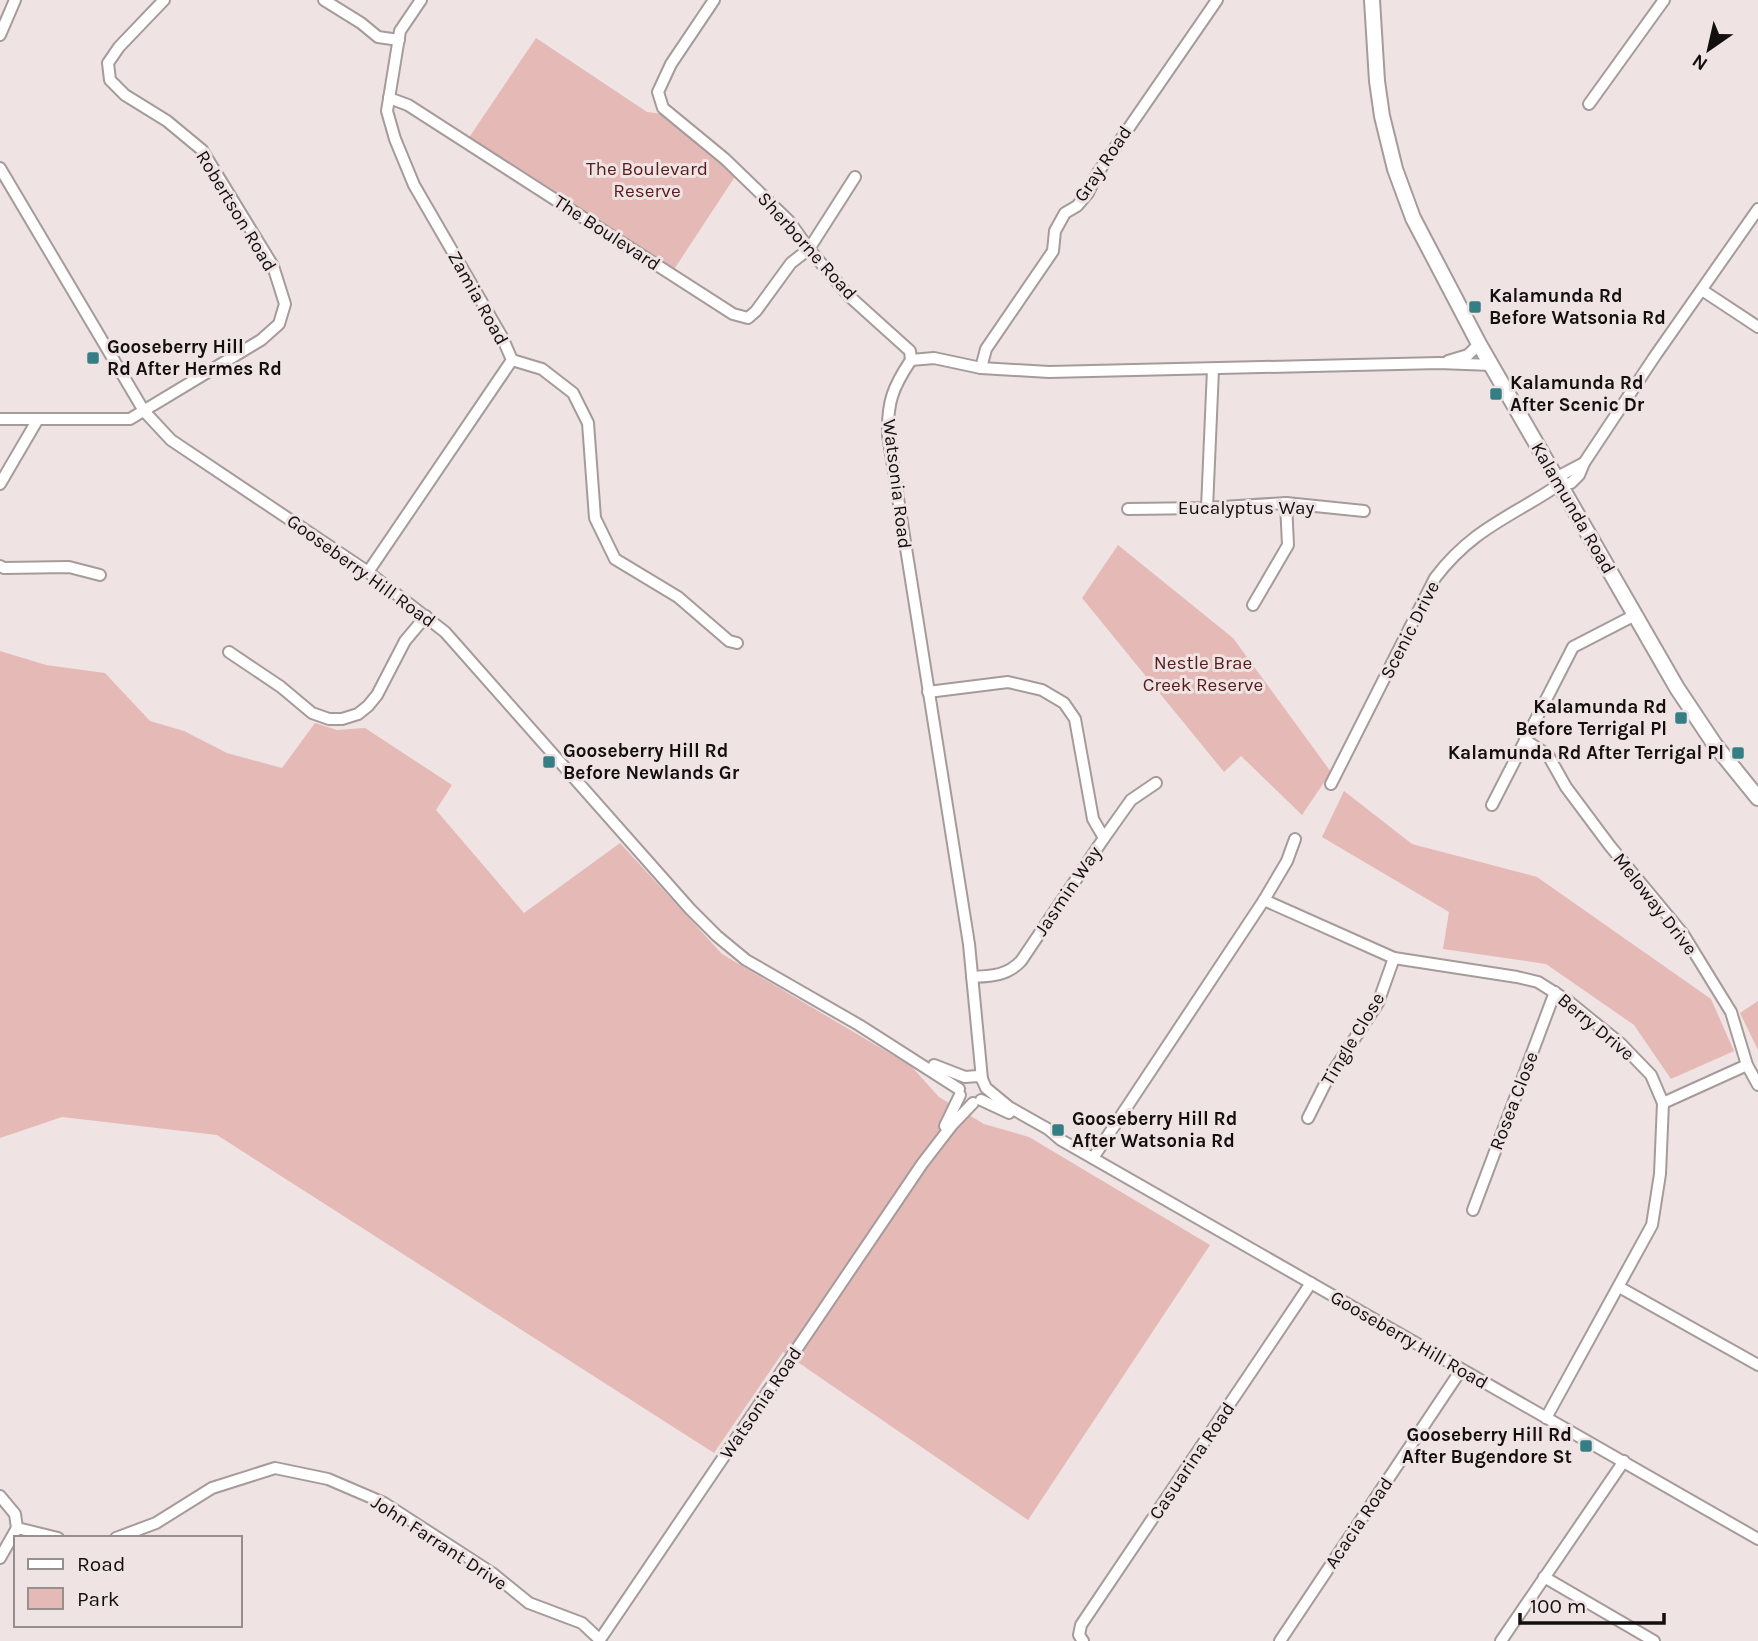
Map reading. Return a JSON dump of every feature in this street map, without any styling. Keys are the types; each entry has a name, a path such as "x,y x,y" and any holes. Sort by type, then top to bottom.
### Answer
{"main road":[{"name":"Kalamunda Road","path":"1372,0 1377,81 1384,128 1395,169 1413,218 1479,344 1694,716 1758,798"}],"street":[{"path":"0,35 15,0"},
{"name":"Robertson Road","path":"0,419 130,419 261,340 279,324 285,304 273,266 202,150 167,121 125,95 110,80 108,63 164,0"},
{"path":"324,0 378,37 399,40"},
{"name":"Zamia Road","path":"368,572 512,360 502,337 414,186 387,111 400,31 422,0"},
{"name":"Sherborne Road","path":"714,0 671,64 658,92 663,108 725,159 789,221 849,296 901,341 909,351 911,360"},
{"name":"Gray Road","path":"981,368 986,349 1053,251 1055,232 1065,213 1077,206 1088,193 1097,174 1217,0"},
{"path":"1589,104 1664,0"},
{"name":"The Boulevard","path":"389,98 408,105 733,314 748,318 791,263 810,249"},
{"name":"Gooseberry Hill Road","path":"0,168 144,411 171,440 368,572 426,616 459,646 707,927 746,960 859,1024 959,1092"},
{"path":"810,249 855,177"},
{"name":"Scenic Drive","path":"1331,784 1435,578 1451,558 1475,536 1560,484 1563,474 1584,463 1758,209"},
{"path":"1702,290 1758,327"},
{"path":"1439,363 1468,355 1479,344"},
{"path":"911,360 934,358 981,368 1049,372 1439,363 1492,365"},
{"path":"512,360 542,369 573,393 588,423 595,518 615,559 678,597 729,641 737,643"},
{"name":"Watsonia Road","path":"911,360 895,384 887,412 888,435 970,944 984,1084"},
{"path":"1207,508 1213,369"},
{"path":"0,484 38,419"},
{"path":"1253,605 1288,545 1286,503"},
{"name":"Eucalyptus Way","path":"1128,509 1286,503 1364,511"},
{"path":"0,566 69,567 100,575"},
{"path":"1492,806 1573,647 1635,615"},
{"path":"229,652 281,687 312,713 329,719 342,719 358,714 377,695 405,640 426,616"},
{"name":"Jasmin Way","path":"928,692 1007,682 1042,690 1064,703 1075,719 1093,819 1104,838 1021,961 1011,971 972,977"},
{"name":"Meloway Drive","path":"1525,740 1548,755 1566,787 1610,846 1683,934 1731,1012 1747,1065 1758,1085"},
{"path":"1104,838 1131,800 1156,783"},
{"path":"1093,1158 1264,900 1287,861 1295,839"},
{"name":"Berry Drive","path":"1264,900 1394,958 1538,982 1622,1044 1651,1075 1663,1103 1660,1174 1652,1225 1546,1418"},
{"name":"Tingle Close","path":"1308,1118 1326,1082 1378,1003 1394,958"},
{"name":"Rosea Close","path":"1473,1210 1555,992"},
{"name":"Gooseberry Hill Road","path":"859,1024 894,1040 945,1071 966,1077"},
{"path":"966,1077 972,1075 984,1084 985,1095 977,1102 965,1101 959,1092 966,1077 980,1053"},
{"path":"1663,1103 1747,1065"},
{"name":"Gooseberry Hill Road","path":"984,1084 1009,1107 1048,1129 1061,1140 1758,1539"},
{"name":"Watsonia Road","path":"922,1164 931,1145 952,1116 959,1092"},
{"name":"Gooseberry Hill Road","path":"977,1102 1013,1115 1045,1135 1061,1140"},
{"name":"Watsonia Road","path":"600,1640 922,1164 952,1125 977,1102"},
{"name":"Casuarina Road","path":"1083,1641 1079,1635 1085,1619 1311,1283"},
{"path":"1619,1287 1758,1365"},
{"name":"Acacia Road","path":"1280,1641 1461,1370"},
{"path":"1502,1641 1624,1461"},
{"name":"John Farrant Drive","path":"121,1536 156,1522 212,1488 275,1468 328,1479 384,1503 492,1573 529,1603 582,1623 600,1640"},
{"path":"0,1496 15,1514 17,1528 0,1559"},
{"path":"17,1528 50,1536"},
{"path":"1544,1577 1654,1641"}],"green space":[{"name":"The Boulevard Reserve","path":"536,38 647,112 672,115 738,172 671,274 466,142"},
{"name":"Nestle Brae Creek Reserve","path":"1118,545 1233,638 1331,772 1302,815 1241,756 1224,772 1082,598"},
{"path":"0,651 46,665 105,673 150,721 184,731 227,753 282,768 315,723 337,730 365,728 452,785 436,810 524,913 620,843 722,954 911,1066 939,1097 984,1124 1029,1137 1210,1245 1028,1520 783,1352 714,1453 217,1135 62,1117 0,1138"},
{"path":"1344,791 1412,844 1537,877 1711,999 1734,1051 1671,1079 1634,1025 1546,964 1443,949 1449,912 1322,837"},
{"path":"1758,1001 1758,1050 1740,1013"}],"place":[{"name":"Kalamunda Rd Before Watsonia Rd","path":"1475,307"},
{"name":"Gooseberry Hill Rd After Hermes Rd","path":"93,358"},
{"name":"Kalamunda Rd After Scenic Dr","path":"1496,394"},
{"name":"Kalamunda Rd Before Terrigal Pl","path":"1681,718"},
{"name":"Kalamunda Rd After Terrigal Pl","path":"1738,753"},
{"name":"Gooseberry Hill Rd Before Newlands Gr","path":"549,762"},
{"name":"Gooseberry Hill Rd After Watsonia Rd","path":"1058,1130"},
{"name":"Gooseberry Hill Rd After Bugendore St","path":"1586,1446"}]}
